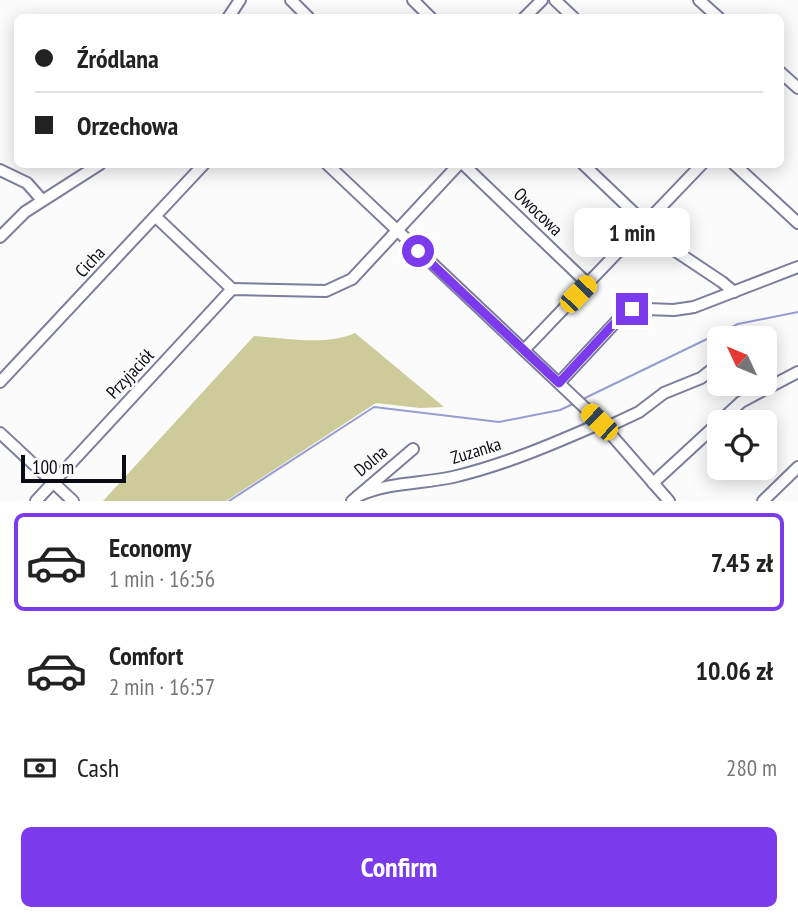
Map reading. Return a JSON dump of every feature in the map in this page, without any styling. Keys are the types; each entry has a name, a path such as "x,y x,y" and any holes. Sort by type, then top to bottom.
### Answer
{"street":[{"path":"291,0 305,14"},
{"path":"414,0 427,14"},
{"path":"528,14 542,0"},
{"path":"555,0 570,14"},
{"path":"699,0 715,14"},
{"path":"0,237 25,212 94,168"},
{"name":"Cicha","path":"0,382 200,168"},
{"path":"331,168 578,401 669,501"},
{"path":"156,217 232,289 326,290 352,279 457,168"},
{"name":"Owocowa","path":"463,168 588,284"},
{"path":"587,168 671,248 734,292"},
{"path":"524,351 698,168"},
{"path":"738,168 798,223"},
{"path":"0,170 27,183 42,200"},
{"path":"559,383 626,311 685,309 798,267"},
{"name":"Przyjaciół","path":"36,501 232,289"},
{"path":"654,484 741,402 798,372"},
{"name":"Zuzanka","path":"355,498 385,485 441,480 467,474 541,448 639,412 664,393 707,373"},
{"path":"0,433 73,501"},
{"name":"Dolna","path":"355,498 413,449"},
{"path":"763,501 798,466"},
{"path":"654,484 655,501"}],"shaded area":[{"path":"355,333 444,407 420,408 376,403 226,501 103,501 254,336 318,340"}],"waterway":[{"path":"583,399 738,324 798,312"},
{"path":"229,501 374,407 499,422 560,410 575,403"}],"route":[{"path":"418,251 559,383 622,315 632,309"}]}
